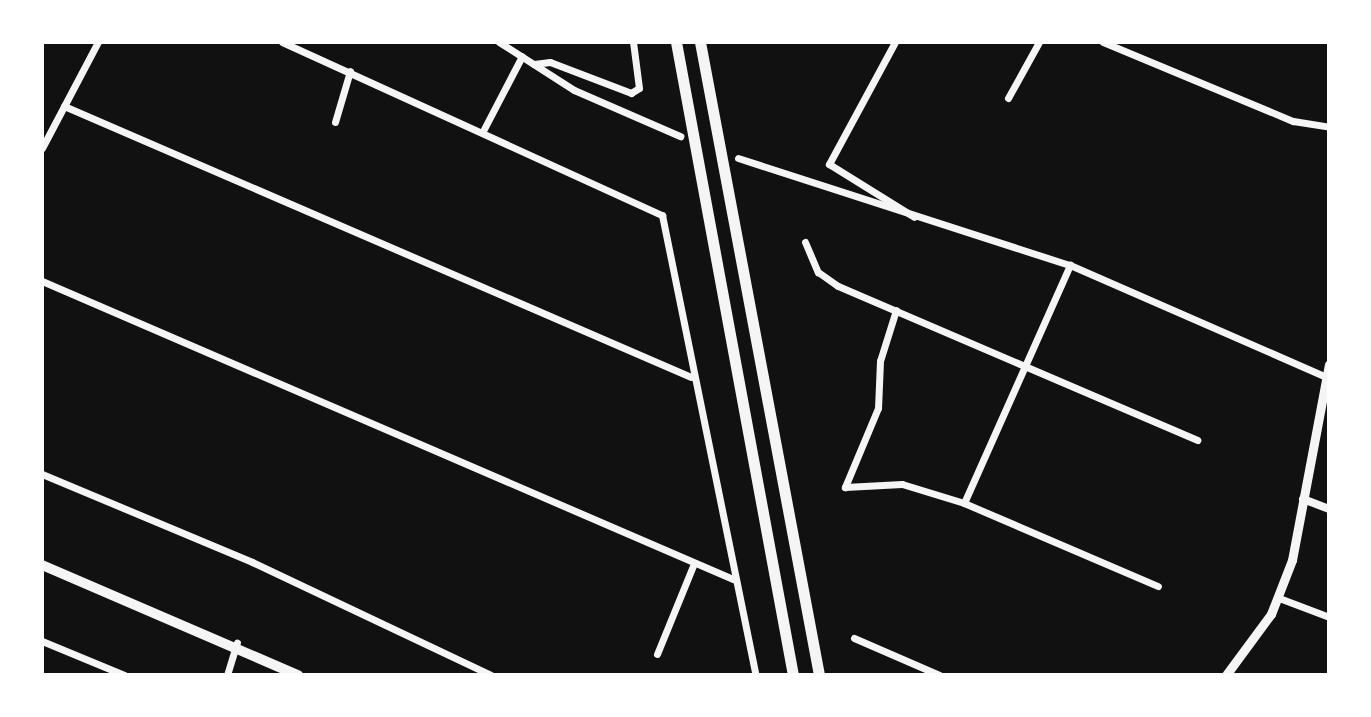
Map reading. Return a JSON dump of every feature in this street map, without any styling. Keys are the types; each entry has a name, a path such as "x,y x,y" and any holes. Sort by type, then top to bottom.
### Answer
{"highway":[{"path":"676,42 793,675"},
{"path":"700,42 819,675"}],"main road":[{"path":"1226,675 1279,598 1303,499 1329,364"},
{"path":"42,565 237,643 298,675"}],"street":[{"path":"42,148 97,44 87,42"},
{"path":"282,42 484,129 662,215 691,377 756,675"},
{"path":"499,42 574,90 680,136"},
{"path":"534,64 550,62 631,93 639,88 633,42"},
{"path":"895,42 829,164 914,217"},
{"path":"1008,98 1039,42"},
{"path":"1103,42 1293,121 1329,127"},
{"path":"484,129 522,56"},
{"path":"335,122 350,71"},
{"path":"64,106 691,377"},
{"path":"738,158 1070,265 1326,377"},
{"path":"805,242 818,272 896,310 1197,440"},
{"path":"964,503 1070,265"},
{"path":"42,281 693,566 733,579"},
{"path":"896,310 880,361 878,408 845,487 902,484 964,503 1158,586"},
{"path":"42,474 238,555 491,675"},
{"path":"1303,499 1329,509"},
{"path":"657,654 693,566"},
{"path":"1279,598 1329,617"},
{"path":"854,638 939,675"},
{"path":"42,641 124,675"},
{"path":"227,675 237,643"}]}
